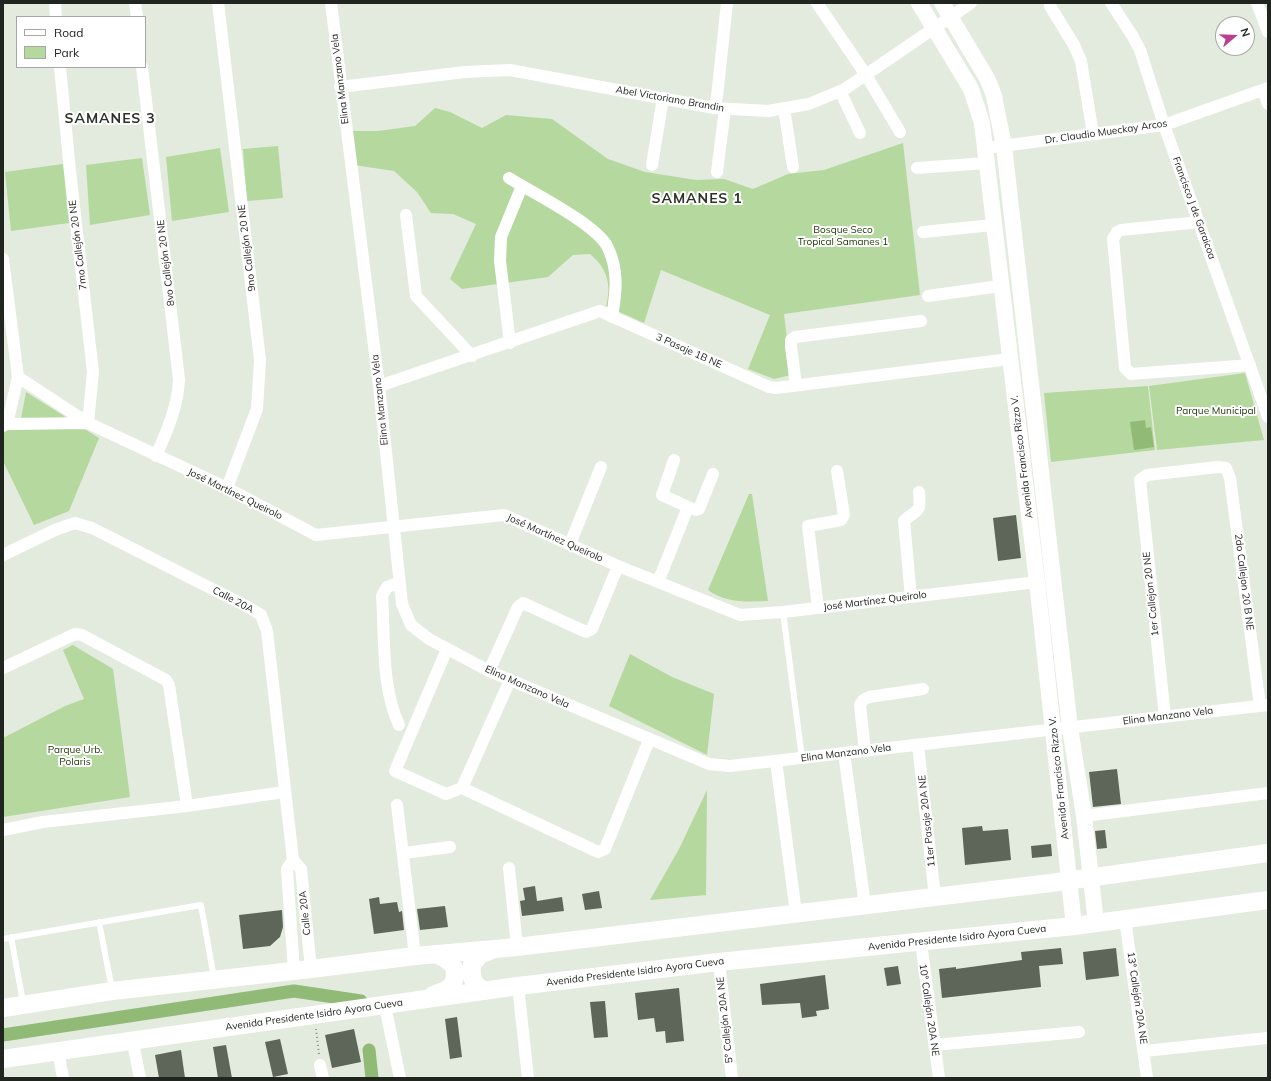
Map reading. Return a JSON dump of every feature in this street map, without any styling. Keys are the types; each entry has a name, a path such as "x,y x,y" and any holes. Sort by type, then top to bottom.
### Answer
{"main road":[{"name":"Avenida Francisco Rizzo V.","path":"919,3 935,27 971,89 982,123 1000,286 1037,582 1074,926"},
{"name":"Avenida Francisco Rizzo V.","path":"942,3 988,80 997,111 1004,146 1070,728 1084,816 1096,923"},
{"path":"3,1008 112,991 415,956 517,947 1090,878 1268,854"},
{"name":"Avenida Presidente Isidro Ayora Cueva","path":"3,1059 132,1039 385,1006 518,986 719,962 1074,926 1268,900"},
{"path":"484,991 476,986 472,979 472,964 480,955 494,949"},
{"path":"406,1003 444,991 452,986 454,971 452,963 447,958 435,954"}],"street":[{"path":"55,3 56,16"},
{"path":"135,3 137,16"},
{"name":"9no Callejón 20 NE","path":"218,3 260,360 257,409 227,488"},
{"name":"Elina Manzano Vela","path":"331,3 340,87 379,386 402,604 411,625 429,639 490,671 649,740 709,764 730,766 1264,705"},
{"path":"717,172 720,108 717,98 727,3"},
{"path":"817,3 866,75 900,132"},
{"name":"Abel Victoriano Brandin","path":"340,87 464,72 510,70 720,108 768,111 809,104 840,91 866,75 971,3"},
{"name":"Francisco J de Garaicoa","path":"1111,3 1140,50 1164,125 1268,417"},
{"path":"1257,3 1268,32"},
{"path":"1050,6 1074,45 1081,61 1093,134"},
{"name":"7mo Callejón 20 NE","path":"60,68 70,171 93,372 88,423"},
{"name":"8vo Callejón 20 NE","path":"142,68 180,379 178,396 164,438 156,456"},
{"path":"1266,89 1268,104"},
{"name":"Dr. Claudio Mueckay Arcos","path":"917,168 986,155 1004,146 1164,125 1266,89"},
{"path":"840,91 860,133"},
{"path":"652,164 663,98"},
{"path":"784,108 793,167"},
{"path":"509,178 579,220 598,234 608,247 616,278 612,317"},
{"path":"510,342 500,261 501,237 522,186"},
{"path":"406,215 416,296 472,356"},
{"path":"1199,222 1121,230 1114,235 1113,239 1125,368 1131,374 1250,365"},
{"path":"923,232 993,225"},
{"path":"3,259 18,377 5,425"},
{"path":"928,296 1000,286"},
{"name":"3 Pasaje 1B NE","path":"379,386 600,312 769,387 1010,359"},
{"path":"796,385 791,347 792,340 796,337 921,321"},
{"name":"José Martínez Queirolo","path":"18,377 88,423 227,488 316,535 504,515 618,566 734,614 783,612 1037,582"},
{"name":"José Martínez Queirolo","path":"5,425 88,423"},
{"path":"674,460 661,492 662,495 696,510 699,509 713,474"},
{"path":"570,544 602,467"},
{"name":"2do Callejon 20 B NE","path":"1147,475 1218,467 1226,468 1230,478 1264,705"},
{"path":"818,608 808,526 841,520 844,514 837,471"},
{"name":"1er Callejon 20 NE","path":"1147,475 1142,478 1139,484 1165,716"},
{"path":"911,597 904,521 917,513 920,506 919,492"},
{"path":"658,582 688,507"},
{"name":"Calle 20A","path":"3,555 55,530 75,523 92,528 250,608 261,616 267,631 284,792 293,860 301,869 302,970"},
{"path":"490,671 518,606 523,603 586,632 592,629 618,566"},
{"path":"399,583 387,587 382,596 387,687 393,712 399,725"},
{"path":"3,668 75,634 82,635 166,680 169,685 187,806"},
{"path":"447,649 395,771 446,794 462,788 510,680"},
{"path":"865,751 860,705 863,700 869,697 923,689"},
{"path":"462,788 598,852 602,851 605,849 649,740"},
{"name":"11er Pasaje 20A NE","path":"918,745 935,897"},
{"path":"844,753 865,905"},
{"path":"776,761 796,913"},
{"path":"3,830 43,822 187,806 284,792"},
{"path":"1084,816 1268,794"},
{"path":"397,805 404,853 415,956"},
{"path":"404,853 450,847"},
{"name":"Calle 20A","path":"293,860 287,869 302,970"},
{"path":"509,868 517,947"},
{"name":"13° Callejón 20A NE","path":"1125,919 1148,1078"},
{"name":"10° Callejón 20A NE","path":"921,942 939,1078"},
{"name":"5° Callejón 20A NE","path":"719,962 732,1078"},
{"path":"518,986 528,1078"},
{"path":"385,1006 400,1078"},
{"path":"934,1045 1079,1032"},
{"path":"1145,1051 1267,1038"},
{"path":"132,1039 140,1078"},
{"path":"58,1051 63,1078"},
{"path":"320,1065 323,1078"}],"lane":[{"path":"783,612 802,758"},
{"path":"3,939 201,905 214,980"},
{"path":"99,922 112,991"},
{"path":"11,937 23,1004"}],"path":[{"path":"315,1015 320,1065"}],"green space":[{"name":"Bosque Seco Tropical Samanes 1","path":"435,108 450,112 482,128 506,115 552,119 608,159 645,172 696,180 724,179 753,189 788,174 824,170 903,143 920,295 784,314 791,375 774,379 748,369 770,315 661,270 644,323 606,306 608,298 607,277 601,265 590,254 573,255 548,277 462,289 450,279 476,224 453,214 431,213 417,192 394,171 354,165 350,131 378,131 415,126"},
{"path":"278,146 283,198 247,201 243,149"},
{"path":"220,148 229,212 172,221 166,157"},
{"path":"142,158 150,215 90,225 86,165"},
{"path":"63,164 69,223 11,231 5,172"},
{"name":"Parque Municipal","path":"1245,373 1264,440 1157,450 1149,386"},
{"path":"1148,386 1155,450 1051,462 1044,393"},
{"path":"26,392 99,438 69,511 34,525 3,461 3,431 20,424"},
{"path":"749,494 752,494 768,601 736,601 722,597 708,590"},
{"name":"Parque Urb. Polaris","path":"73,645 113,669 130,797 3,817 3,738 65,706 84,699 63,650"},
{"path":"630,654 672,677 714,694 707,755 609,706"},
{"path":"707,790 706,895 650,900 679,849"}],"shaded area":[{"path":"1145,420 1146,428 1151,427 1154,447 1134,450 1130,422"}],"building":[{"path":"1016,515 1021,558 998,561 993,518"},
{"path":"1117,769 1121,804 1093,807 1089,772"},
{"path":"982,826 983,831 1008,829 1011,860 965,865 962,828"},
{"path":"1105,830 1107,848 1097,849 1095,831"},
{"path":"1051,844 1052,856 1032,858 1031,846"},
{"path":"535,886 537,901 562,897 564,911 522,916 520,901 525,900 523,888"},
{"path":"599,891 602,908 585,910 582,894"},
{"path":"379,897 380,904 397,902 399,912 402,911 404,930 374,934 369,899"},
{"path":"445,906 448,927 420,930 417,909"},
{"path":"282,910 283,927 280,937 270,946 243,949 239,915"},
{"path":"1061,948 1063,964 1039,966 1041,987 942,998 939,969 956,967 956,969 1022,960 1021,952"},
{"path":"1116,948 1119,976 1086,980 1083,952"},
{"path":"898,966 901,984 887,986 884,968"},
{"path":"825,975 829,1009 816,1011 817,1016 802,1018 800,1003 762,1005 760,984"},
{"path":"679,988 684,1041 666,1043 665,1031 656,1032 654,1018 638,1020 635,993"},
{"path":"605,1001 608,1037 594,1038 590,1002"},
{"path":"457,1017 462,1057 450,1059 445,1019"},
{"path":"354,1029 361,1062 332,1068 325,1035"},
{"path":"280,1039 288,1074 273,1077 265,1042"},
{"path":"226,1045 232,1078 218,1078 213,1047"},
{"path":"181,1050 185,1078 159,1078 155,1055"}],"waterway":[{"path":"3,1035 294,991 361,1001"},
{"path":"369,1050 372,1078"}],"district":[{"name":"SAMANES 3","path":"110,119"},
{"name":"SAMANES 1","path":"697,199"}]}
